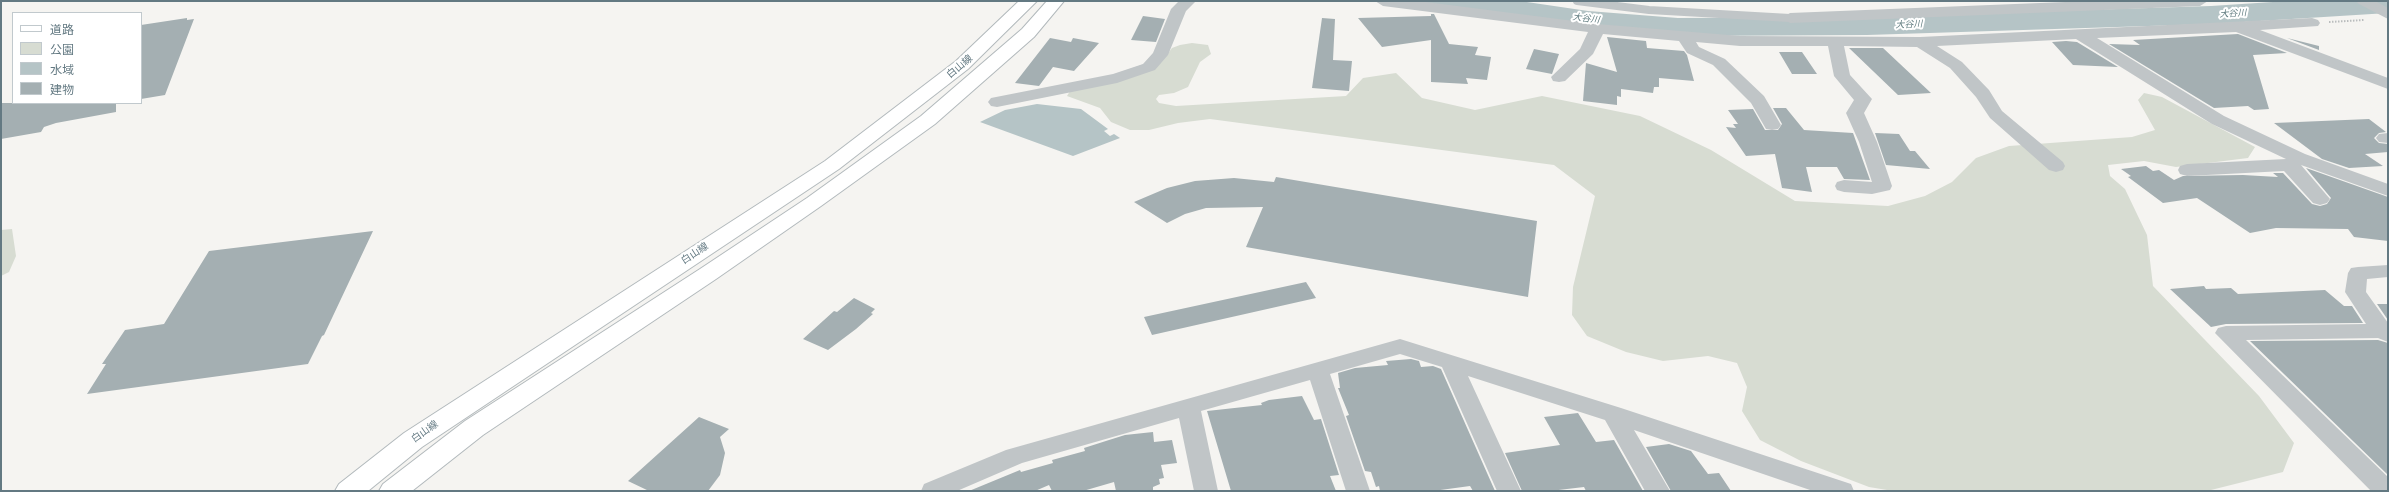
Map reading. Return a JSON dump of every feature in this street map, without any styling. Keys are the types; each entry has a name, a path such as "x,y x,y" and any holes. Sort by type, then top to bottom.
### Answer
{"street":[{"name":"白山線","path":"350,491 425,432 838,160 903,112 962,65 1029,1"},
{"name":"白山線","path":"393,491 474,428 739,252 928,120 1028,33 1056,1"},
{"path":"997,102 1117,78 1149,67 1160,55 1179,9 1188,1"},
{"path":"1383,1 1459,7 1597,29 1740,41 1927,40 2312,23"},
{"path":"1838,1 1879,15 1927,40 1956,65 1983,94 1996,114 2056,166"},
{"path":"1790,18 1879,15 2031,5 2200,1"},
{"path":"2364,1 2388,14"},
{"path":"2238,27 2388,84"},
{"path":"1559,78 1587,51 1597,29"},
{"path":"2077,33 2212,116 2294,162 2388,190"},
{"path":"1684,37 1693,50 1719,62 1758,100 1772,126"},
{"path":"1835,41 1842,76 1863,99 1855,113 1868,142 1884,186 1872,188 1844,186"},
{"path":"2187,170 2294,162"},
{"path":"2294,162 2320,199"},
{"path":"2386,332 2356,292 2358,273 2388,271"},
{"path":"2386,332 2226,333 2387,491"},
{"path":"933,491 1015,456 1318,371 1400,346 1613,414 1842,491"},
{"path":"1450,361 1509,491"},
{"path":"1318,371 1358,491"},
{"path":"1188,407 1206,491"},
{"path":"1613,414 1658,491"}],"lane":[{"path":"1577,1 1649,10 1790,18"}],"path":[{"path":"2312,23 2365,20"}],"green space":[{"path":"1192,43 1208,45 1211,54 1200,62 1188,87 1174,93 1159,95 1156,99 1159,103 1176,106 1346,96 1363,78 1396,73 1422,98 1475,110 1542,96 1640,116 1711,150 1795,201 1888,206 1925,196 1952,182 1976,158 2009,146 2132,137 2155,130 2138,100 2144,93 2162,97 2255,147 2248,158 2176,167 2144,161 2108,165 2110,176 2125,189 2147,235 2153,286 2259,396 2294,443 2283,472 2207,491 1893,491 1869,487 1801,461 1760,440 1742,411 1747,387 1737,363 1708,356 1663,361 1626,352 1587,336 1572,315 1573,287 1595,196 1554,165 1210,119 1178,123 1149,130 1130,130 1111,122 1100,108 1067,96 1070,91 1166,56 1172,48"},
{"path":"12,229 16,256 9,272 1,276 1,230"}],"water":[{"path":"1037,104 1081,109 1108,129 1104,131 1110,136 1114,134 1120,138 1073,156 980,122 1005,110"}],"building":[{"path":"1431,14 1434,14 1449,44 1478,47 1475,55 1491,57 1487,80 1466,78 1468,84 1431,82 1431,40 1382,47 1358,18 1431,16"},
{"path":"1143,16 1165,19 1156,42 1131,40"},
{"path":"187,18 187,20 194,19 165,95 142,99 142,25"},
{"path":"1322,18 1335,19 1333,60 1352,61 1349,91 1312,88"},
{"path":"2238,34 2287,53 2253,55 2269,109 2254,110 2248,106 2214,108 2109,44 2140,45 2133,40"},
{"path":"1607,37 1646,41 1647,48 1684,51 1687,55 1694,81 1659,78 1659,87 1654,87 1653,93 1621,89 1621,97 1617,96 1617,105 1583,101 1586,63 1617,72"},
{"path":"1050,38 1071,42 1073,38 1099,43 1074,71 1053,67 1039,86 1015,83"},
{"path":"2287,38 2319,46 2319,50"},
{"path":"2052,42 2077,42 2118,67 2073,65"},
{"path":"1849,48 1883,48 1931,93 1898,95"},
{"path":"1534,49 1559,54 1552,74 1526,69"},
{"path":"1779,52 1802,52 1817,74 1792,74"},
{"path":"1,103 116,104 116,112 56,123 44,127 41,132 1,139"},
{"path":"1773,108 1786,108 1804,130 1853,133 1870,180 1844,179 1837,167 1806,167 1812,192 1782,188 1775,154 1746,156 1726,127 1736,128 1733,124 1738,124 1728,110 1753,109 1765,130 1778,130 1782,124"},
{"path":"2369,119 2386,132 2379,133 2374,138 2379,143 2388,144 2388,152 2365,154 2383,166 2349,168 2322,159 2274,123"},
{"path":"1875,133 1899,134 1910,151 1915,151 1930,169 1886,165"},
{"path":"2146,166 2153,171 2159,170 2174,180 2183,176 2243,175 2278,177 2273,173 2283,173 2312,204 2320,206 2327,204 2331,198 2306,168 2388,197 2388,241 2354,237 2348,229 2276,228 2250,233 2197,198 2163,203 2128,177 2131,176 2121,169"},
{"path":"1276,177 1537,221 1528,297 1246,247 1263,207 1206,208 1185,214 1167,223 1134,202 1167,188 1195,181 1234,178 1274,182"},
{"path":"373,231 324,335 322,336 308,364 87,394 106,364 102,364 125,330 164,324 209,251"},
{"path":"1306,282 1316,298 1152,335 1144,317"},
{"path":"2204,286 2206,289 2231,288 2238,294 2325,290 2344,306 2352,306 2363,323 2226,324 2211,327 2170,289"},
{"path":"854,298 875,309 871,313 873,314 856,329 828,350 803,339 834,311 837,312"},
{"path":"2377,304 2388,304 2388,320"},
{"path":"2378,340 2388,343 2388,475 2250,341"},
{"path":"1411,359 1419,361 1421,367 1433,366 1441,369 1495,491 1473,491 1470,486 1433,491 1380,491 1379,486 1376,487 1371,472 1365,471 1346,416 1349,415 1338,388 1340,388 1338,373 1355,368 1388,365 1386,361"},
{"path":"1302,396 1314,420 1321,419 1339,475 1330,476 1336,491 1231,491 1207,411 1262,405 1261,403 1269,400"},
{"path":"1578,413 1596,442 1614,440 1643,491 1586,491 1584,487 1550,491 1522,491 1505,453 1560,445 1544,417"},
{"path":"699,417 729,429 720,437 725,453 720,475 708,491 649,491 628,481"},
{"path":"1153,432 1154,442 1172,440 1177,463 1161,465 1164,478 1159,479 1160,484 1153,487 1153,490 1116,491 1114,482 1083,491 1052,491 1049,485 1035,491 969,491 1020,470 1021,472 1053,463 1052,460 1085,451 1084,448 1125,435"},
{"path":"1669,444 1691,451 1708,474 1719,473 1731,491 1671,491 1646,447"}],"waterway":[{"name":"大谷川","path":"1432,1 1491,6 1588,20 1678,27 1867,26 2211,15 2388,4"}]}
